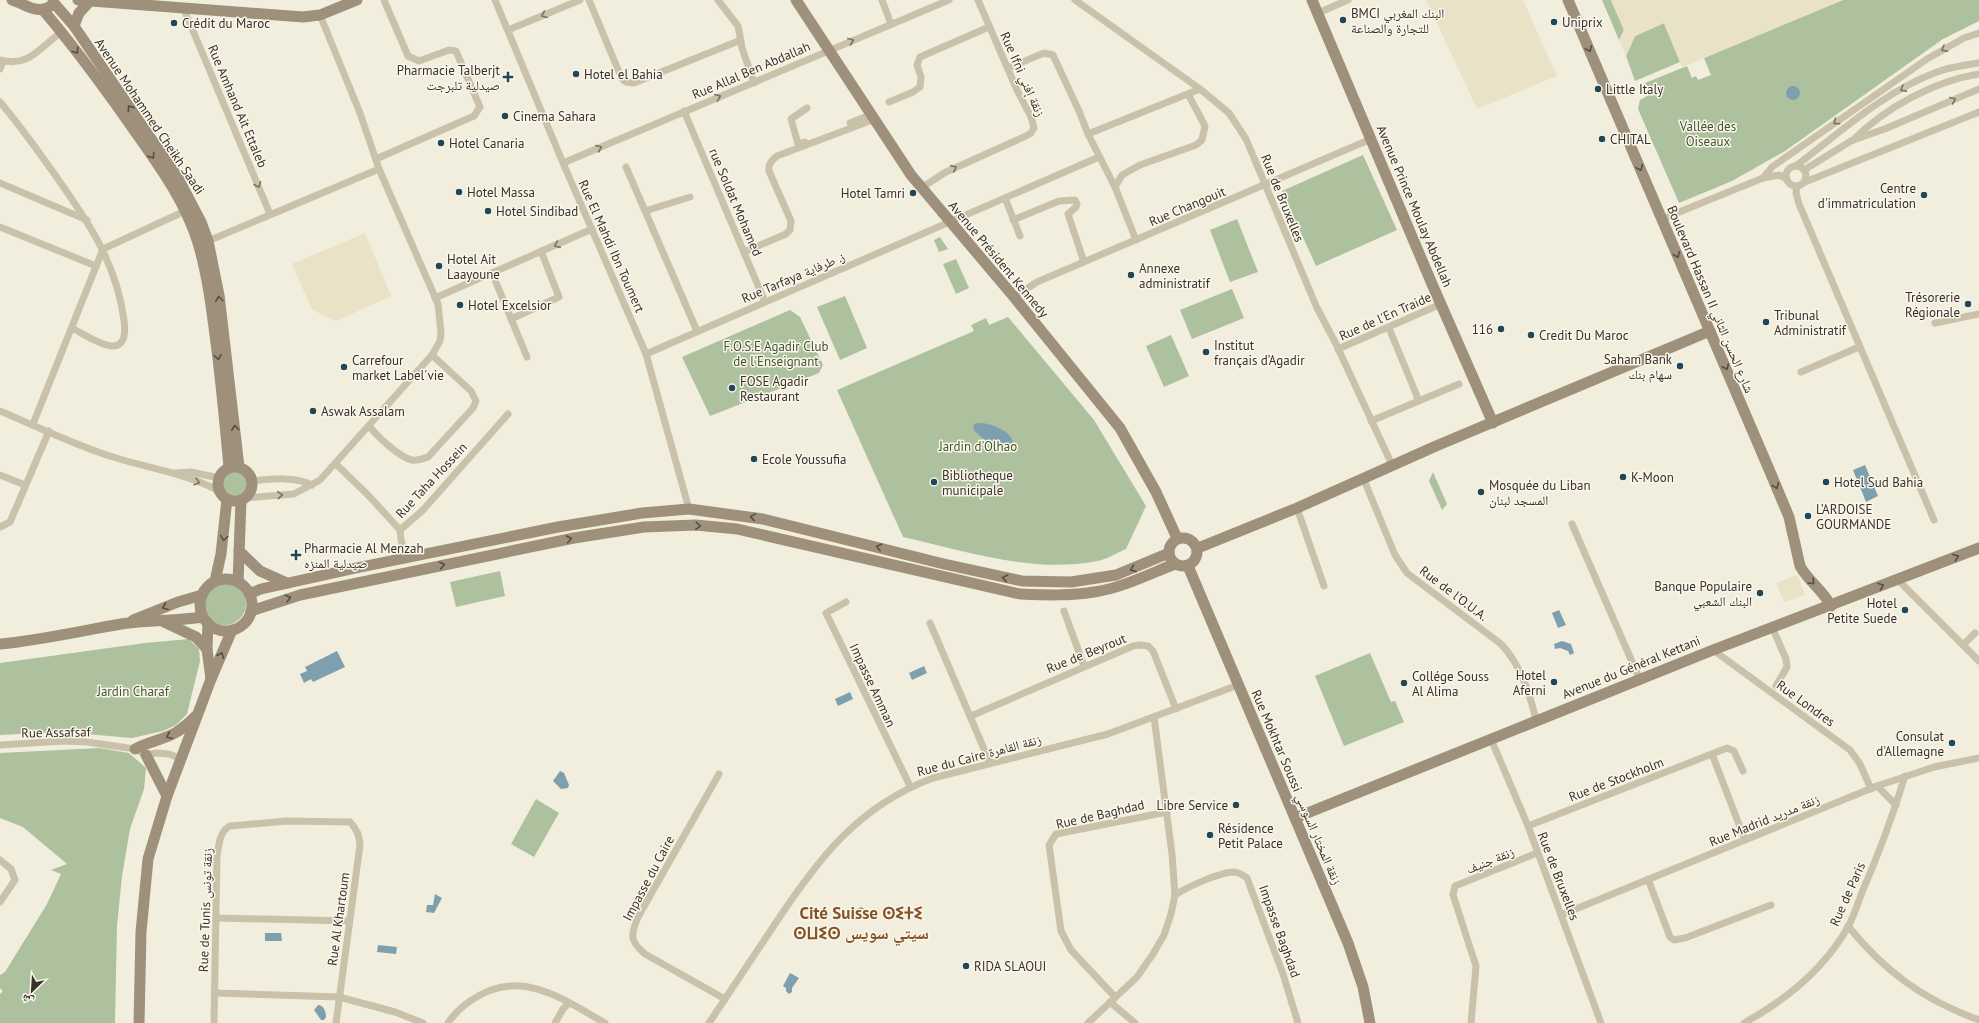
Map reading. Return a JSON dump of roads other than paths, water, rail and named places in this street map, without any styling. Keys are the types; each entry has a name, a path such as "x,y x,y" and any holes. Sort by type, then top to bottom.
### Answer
{"street":[{"path":"12,0 43,10 54,1"},
{"path":"74,26 84,1 183,7 290,17 320,15 356,0"},
{"path":"376,159 474,116 480,107 456,51 449,50 419,61 408,56 384,0"},
{"name":"Rue El Mahdi Ibn Toumert","path":"495,0 563,163 646,354 689,509"},
{"path":"508,30 580,0"},
{"path":"589,0 622,79 626,82 634,83 740,40"},
{"path":"718,0 735,21 754,83"},
{"name":"Avenue Président Kennedy","path":"796,0 911,175 1014,297 1120,428 1156,492 1177,538"},
{"path":"882,0 891,24"},
{"name":"Rue Allal Ben Abdallah","path":"563,163 949,0"},
{"name":"Rue Ifni زنقة إفني","path":"921,188 946,172 1026,136 1033,131 1031,117 978,0"},
{"name":"Rue de Bruxelles","path":"1075,0 1200,89 1229,113 1237,124 1246,139 1317,308 1338,349 1393,467"},
{"name":"Avenue Prince Moulay Abdellah","path":"1312,0 1493,423"},
{"path":"1318,13 1348,0"},
{"name":"Boulevard Hassan II شارع الحسن الثاني","path":"1568,0 1789,517 1800,566 1804,573 1826,596 1831,606"},
{"name":"Avenue Mohammed Cheikh Saadi","path":"54,1 74,26 176,176 195,210 208,241 219,295 234,467"},
{"name":"Rue Amhand Ait Ettaleb","path":"183,7 270,214"},
{"name":"Avenue Mohammed Cheikh Saadi","path":"43,10 62,32 150,153 171,184 185,211 198,243 206,274 234,467"},
{"path":"175,473 183,478 210,486 223,495 243,499 294,494 312,485 336,464 432,355 440,340 441,333 439,311 435,298 379,169 320,15"},
{"path":"889,102 913,92 920,87 921,76 917,65 920,57 989,27"},
{"path":"0,69 1,60 13,63 21,62 29,58 62,32"},
{"path":"1763,178 1772,167 1927,59 1964,38 1979,33"},
{"path":"1008,68 1044,53 1053,54 1088,134 1115,187 1136,240"},
{"path":"1797,186 1789,183 1787,178 1788,170 1796,166 1893,94 1938,72 1979,63"},
{"path":"1804,170 1851,141 1873,121 1904,101 1934,88 1979,74"},
{"path":"1088,134 1200,89"},
{"path":"1851,141 1887,128 1979,89"},
{"path":"1115,187 1122,175 1140,165 1196,144 1202,140 1205,126 1188,94"},
{"path":"0,102 16,120 87,220 103,249 119,295 125,329 124,340 118,346 107,346 72,328"},
{"path":"807,108 791,119 798,144 873,116"},
{"name":"rue Soldat Mohamed","path":"684,111 765,302"},
{"path":"1797,186 1979,112"},
{"path":"744,252 786,234 791,226 791,221 769,171 768,167 773,160 777,156 873,116"},
{"name":"Rue Changouit","path":"1014,297 1037,282 1265,186 1371,139"},
{"name":"Rue Tarfaya ز. طرفاية","path":"646,354 1099,157"},
{"path":"1796,166 1804,170 1806,178 1804,182"},
{"path":"626,167 697,331"},
{"path":"208,241 379,169"},
{"path":"1662,220 1763,178 1779,175 1787,178"},
{"path":"0,183 87,220"},
{"path":"1797,186 1796,193 1799,204 1934,520"},
{"path":"645,211 690,197"},
{"path":"1005,198 1020,236"},
{"path":"1013,220 1059,201 1075,200 1077,204 1076,207 1068,214 1084,262"},
{"path":"33,424 103,249 185,211"},
{"path":"0,227 96,266"},
{"path":"435,298 592,229"},
{"path":"511,319 559,297 541,251"},
{"path":"492,273 527,357"},
{"name":"Rue de l'En Traide","path":"1338,349 1441,304"},
{"path":"1936,323 1979,314"},
{"path":"1388,328 1419,401"},
{"path":"1198,548 1364,480 1493,423 1710,331"},
{"path":"1801,372 1859,347"},
{"path":"369,426 374,433 408,459 420,460 428,457 474,408 476,401 471,391 432,355"},
{"path":"1371,421 1458,384"},
{"path":"0,411 33,424 83,447 109,456 143,466 175,473 191,472 219,478"},
{"name":"Rue Taha Hossein","path":"336,464 368,495 400,530 423,510 508,414"},
{"path":"0,528 10,522 49,431"},
{"path":"215,581 222,554 223,495 218,485 219,478 223,472 234,467 248,472 252,482 251,491 243,499 238,582"},
{"path":"0,475 25,485"},
{"path":"252,482 272,479 297,480 312,485"},
{"name":"Rue de l'O.U.A.","path":"1364,480 1396,555 1407,573 1501,644 1512,656 1529,693 1536,720"},
{"path":"1297,508 1324,586"},
{"path":"249,594 288,583 406,557 558,527 642,513 689,509 764,519 944,564 1022,581 1071,582 1116,576 1169,553"},
{"path":"1572,524 1640,680"},
{"path":"250,611 300,595 574,538 644,527 696,525 737,529 1020,594 1049,596 1095,592 1137,580 1175,564 1188,566 1194,562 1198,555 1198,548 1191,539 1185,537 1177,538 1169,547 1171,559 1175,564"},
{"path":"400,530 406,557"},
{"name":"Avenue du Général Kettani","path":"1295,818 1713,650 1979,548"},
{"path":"239,551 260,571 288,583"},
{"name":"Rue Mokhtar Soussi زنقة المختار السوسي","path":"1188,566 1348,943 1362,987 1370,1023"},
{"path":"0,644 63,636 122,624 162,621 205,620 221,630 232,630 244,623 252,606 249,594 238,582 226,579 215,581 207,587 202,595 200,606 205,620 211,679"},
{"path":"1898,580 1979,660"},
{"path":"122,624 178,602 202,595"},
{"name":"Impasse Amman","path":"846,602 826,613 910,786"},
{"path":"1064,611 1084,666"},
{"path":"162,621 196,637 207,649"},
{"path":"930,623 990,763"},
{"path":"1772,627 1786,659 1787,667 1776,686"},
{"path":"139,1023 141,932 144,883 151,847 167,796 211,679 232,630"},
{"path":"1963,645 1975,633"},
{"name":"Rue de Beyrout","path":"971,716 1084,666 1133,646 1141,645 1148,646 1157,657 1176,709"},
{"name":"Rue Londres","path":"1713,650 1850,750 1874,787"},
{"name":"Rue du Caire زنقة القاهرة","path":"709,1023 790,901 823,856 882,802 910,786 933,778 1108,734 1238,685"},
{"path":"135,749 145,743 175,733 187,726 199,714"},
{"path":"1088,1023 1137,977 1164,935 1171,914 1175,895 1167,812 1154,717"},
{"name":"Rue de Bruxelles","path":"1491,739 1528,826 1601,1023"},
{"name":"Rue Assafsaf","path":"0,746 64,741 87,742 135,749 146,755 158,753 182,759"},
{"name":"Rue de Stockholm","path":"1528,826 1728,748 1736,754 1743,771"},
{"path":"1712,754 1745,840"},
{"path":"146,755 167,796"},
{"name":"Rue Madrid زنقة مدريد","path":"1561,915 1874,787 1934,767 1979,758"},
{"name":"Impasse du Caire","path":"719,774 638,917 633,929 632,938 635,945 645,954 725,999"},
{"name":"Rue de Paris","path":"1744,1023 1770,1009 1789,995 1829,953 1848,926 1896,805 1905,776"},
{"path":"1874,787 1896,805"},
{"name":"Rue de Baghdad","path":"1113,1000 1071,950 1061,931 1049,845 1056,834 1167,812"},
{"name":"Rue de Tunis زنقة تونس","path":"214,1023 217,856 221,838 226,828 230,826 287,821 350,822"},
{"name":"Rue Al Khartoum","path":"336,1023 360,845 359,834 350,822"},
{"name":"زنقة جنيف","path":"1471,1023 1476,966 1453,895 1453,890 1455,886 1537,853"},
{"path":"0,860 11,869 15,880 0,902"},
{"name":"Impasse Baghdad","path":"1175,895 1181,890 1233,872 1242,874 1247,878 1283,974 1298,1023"},
{"path":"1648,879 1670,937 1674,940 1685,938 1771,905"},
{"path":"216,918 349,921"},
{"path":"1848,926 1880,962 1917,991 1956,1011 1979,1020"},
{"path":"448,1023 454,1013 470,1001 491,989 512,985 527,986 546,991 605,1023"},
{"path":"214,993 339,997 396,1012 423,1023"},
{"path":"1113,1000 1135,1023"},
{"path":"556,1023 563,1009 569,1003"}],"water":[{"path":"1793,86 1798,88 1800,93 1798,98 1793,100 1788,98 1786,93 1788,88"},
{"path":"974,424 989,424 999,428 1008,434 1013,443 1003,446 986,440 973,428"},
{"path":"1865,465 1878,496 1866,502 1853,470"},
{"path":"1559,610 1566,625 1558,628 1552,613"},
{"path":"1562,641 1571,644 1574,653 1570,655 1568,651 1560,648 1555,649 1554,644"},
{"path":"337,651 345,667 313,682 311,679 304,683 300,674 307,671 305,667"},
{"path":"924,666 927,673 912,680 909,673"},
{"path":"850,692 853,699 838,706 835,699"},
{"path":"560,771 564,773 569,785 568,788 561,789 553,781"},
{"path":"435,894 442,898 434,913 426,912 427,905 433,905"},
{"path":"861,907 867,910 865,915 850,918 847,916 847,913"},
{"path":"265,933 281,933 282,941 265,941"},
{"path":"378,945 397,947 396,954 377,952"},
{"path":"790,973 799,978 792,988 792,992 789,994 783,986"},
{"path":"318,1005 322,1006 325,1011 326,1017 324,1020 321,1020 314,1010"}],"place":[{"name":"BMCI البنك المغربي للتجارة والصناعة","path":"1343,20"},
{"name":"Uniprix","path":"1554,22"},
{"name":"Crédit du Maroc","path":"174,23"},
{"name":"Hotel el Bahia","path":"576,74"},
{"name":"Pharmacie Talberjt صيدلية تلبرجت","path":"508,77"},
{"name":"Little Italy","path":"1598,89"},
{"name":"Cinema Sahara","path":"505,116"},
{"name":"CHITAL","path":"1602,139"},
{"name":"Hotel Canaria","path":"441,143"},
{"name":"Hotel Massa","path":"459,192"},
{"name":"Hotel Tamri","path":"913,193"},
{"name":"Centre d'immatriculation","path":"1924,195"},
{"name":"Hotel Sindibad","path":"488,211"},
{"name":"Hotel Ait Laayoune","path":"439,266"},
{"name":"Annexe administratif","path":"1131,275"},
{"name":"Trésorerie Régionale","path":"1968,304"},
{"name":"Hotel Excelsior","path":"460,305"},
{"name":"Tribunal Administratif","path":"1766,322"},
{"name":"116","path":"1501,329"},
{"name":"Credit Du Maroc","path":"1531,335"},
{"name":"Institut français d’Agadir","path":"1206,352"},
{"name":"Saham Bank سهام بنك","path":"1680,366"},
{"name":"Carrefour market Label'vie","path":"344,367"},
{"name":"FOSE Agadir Restaurant","path":"732,388"},
{"name":"Aswak Assalam","path":"313,411"},
{"name":"Ecole Youssufia","path":"754,459"},
{"name":"K-Moon","path":"1623,477"},
{"name":"Bibliotheque municipale","path":"934,482"},
{"name":"Hotel Sud Bahia","path":"1826,482"},
{"name":"Mosquée du Liban المسجد لبنان","path":"1481,492"},
{"name":"L’ARDOISE GOURMANDE","path":"1808,516"},
{"name":"Pharmacie Al Menzah صيدلية المنزه","path":"296,555"},
{"name":"Banque Populaire البنك الشعبي","path":"1760,593"},
{"name":"Hotel Petite Suede","path":"1905,610"},
{"name":"Hotel Aferni","path":"1554,682"},
{"name":"Collége Souss Al Alima","path":"1404,683"},
{"name":"Consulat d'Allemagne","path":"1952,743"},
{"name":"Libre Service","path":"1236,805"},
{"name":"Résidence Petit Palace","path":"1210,835"},
{"name":"RIDA SLAOUI","path":"966,966"}],"district":[{"name":"Cité Suisse ⵙⵉⵜⵉ ⵙⵡⵉⵙ سيتي سويس","path":"861,923"}],"park label":[{"name":"Vallée des Oiseaux","path":"1708,134"},
{"name":"F.O.S.E Agadir Club de l'Enseignant","path":"776,354"},
{"name":"Jardin d'Olhao","path":"978,446"},
{"name":"Jardin Charaf","path":"133,691"}]}
